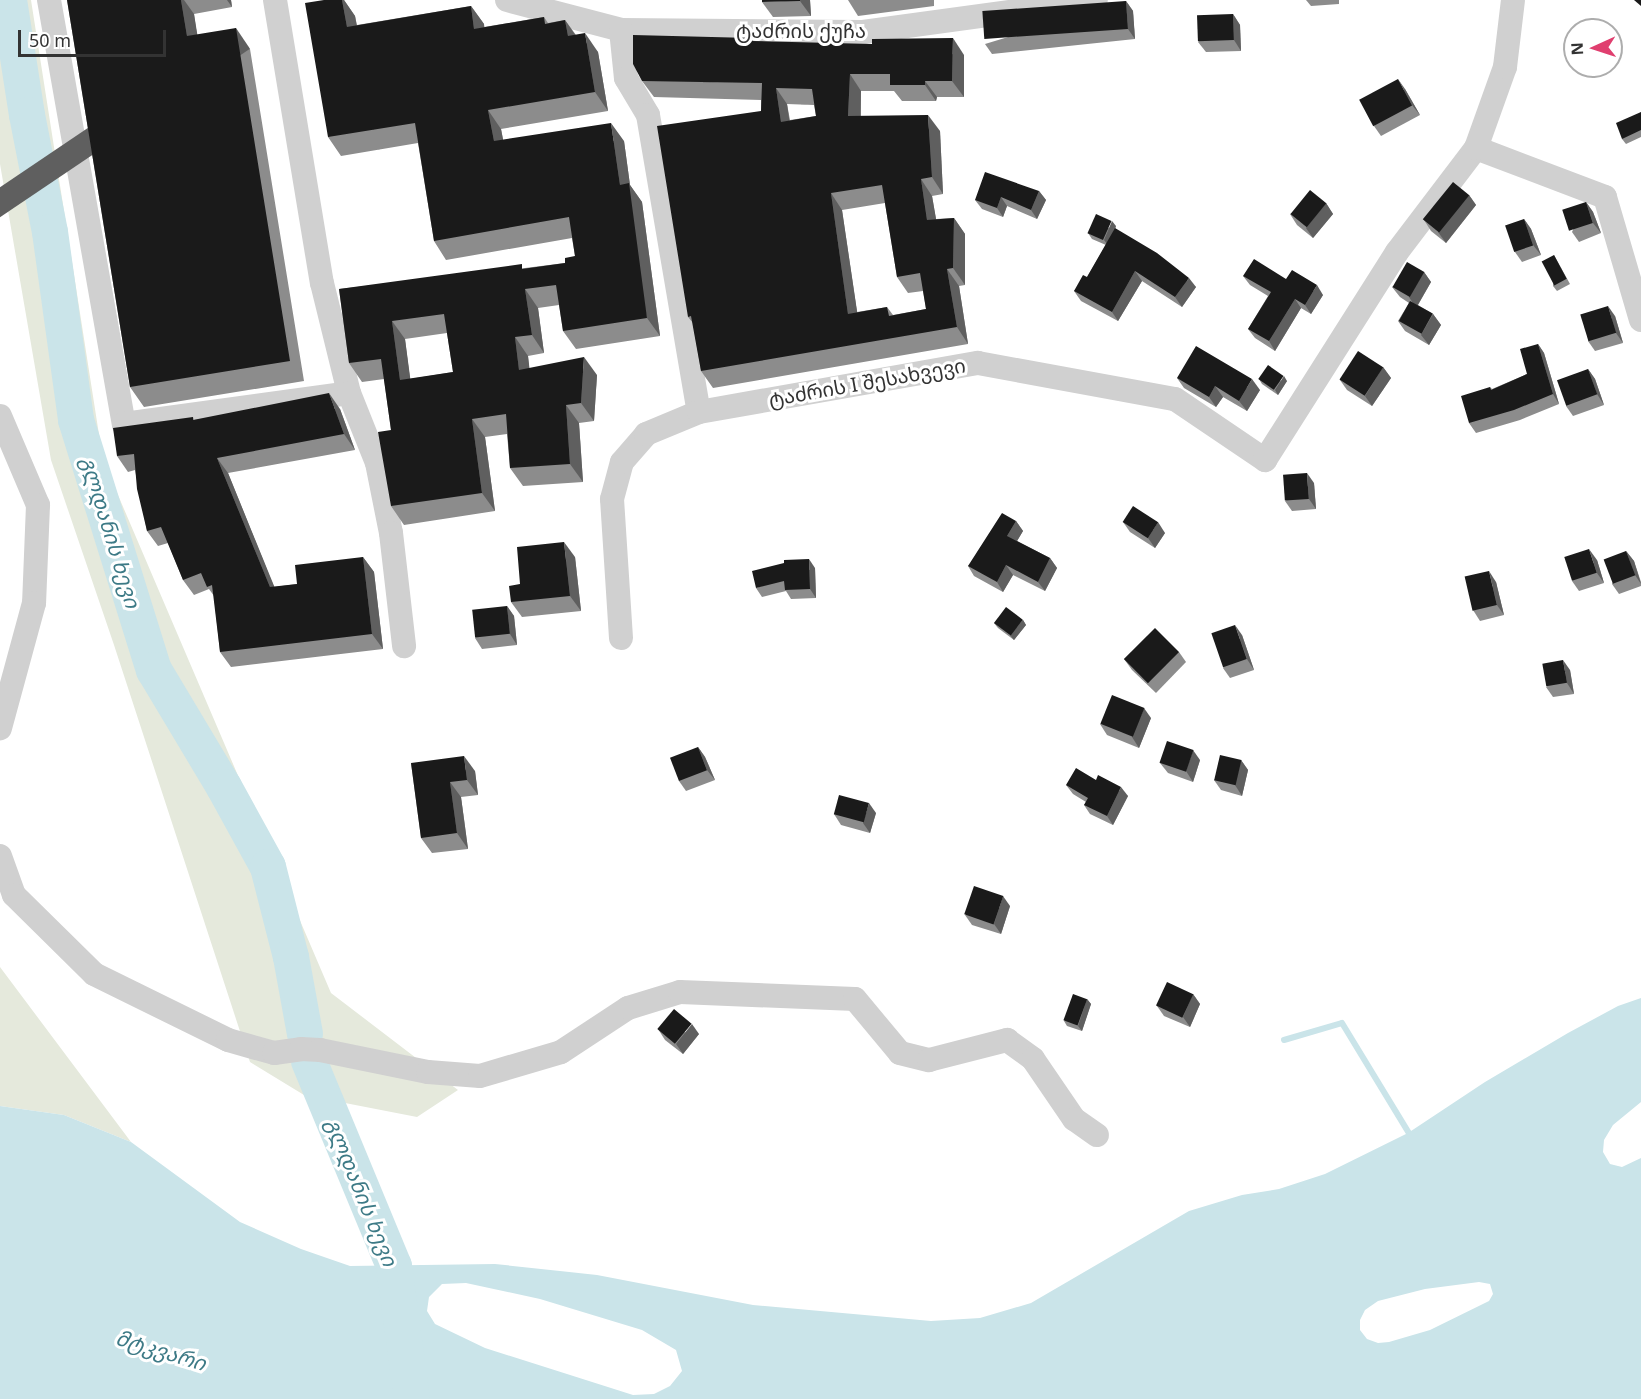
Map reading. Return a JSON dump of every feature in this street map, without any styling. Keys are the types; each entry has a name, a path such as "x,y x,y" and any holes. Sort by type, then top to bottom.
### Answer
{"street":[{"path":"49,0 124,424 349,393"},
{"path":"274,0 322,283 349,393 377,463 396,566 404,646"},
{"name":"ტაძრის ქუჩა","path":"507,0 621,30 863,32 1096,0"},
{"path":"1513,0 1505,67 1476,148 1605,197 1641,320"},
{"path":"621,30 626,78 648,115 699,412"},
{"name":"ტაძრის I შესახვევი","path":"621,638 612,499 622,462 646,434 699,412 978,363 1175,399 1265,460 1397,252 1476,148"},
{"path":"0,416 38,505 34,603 0,728"},
{"path":"0,856 14,896 94,974 228,1040 274,1053 301,1049 320,1050 428,1072 480,1076 561,1052 628,1008 680,992 855,999 900,1053 929,1060 1007,1041 1033,1059 1074,1119 1097,1135"}],"shaded area":[{"path":"0,0 31,0 103,460 331,993 458,1090 417,1117 304,1095 250,1062 51,460 0,164"},
{"path":"0,967 131,1142 64,1115 0,1106"}],"water":[{"name":"მტკვარი","path":"1641,998 1641,1102 1613,1125 1604,1140 1603,1152 1610,1164 1622,1167 1641,1158 1641,1399 0,1399 0,1106 64,1115 131,1142 240,1222 301,1249 350,1266 495,1264 597,1275 753,1305 931,1321 980,1318 1031,1303 1189,1211 1242,1195 1279,1189 1325,1174 1408,1133 1485,1082 1618,1006","holes":["1479,1282 1490,1284 1493,1294 1489,1301 1430,1330 1378,1343 1367,1339 1360,1330 1360,1320 1365,1310 1378,1301 1425,1289","466,1283 540,1299 642,1330 676,1350 682,1371 670,1386 654,1394 633,1395 485,1348 435,1324 427,1311 429,1297 442,1284"]}],"building":[{"path":"67,0 181,0 187,36 236,28 290,361 130,387"},
{"path":"342,0 347,27 471,6 474,29 544,17 545,24 565,20 568,36 585,33 595,92 488,110 494,141 611,123 620,185 629,183 647,318 563,331 556,285 525,289 532,335 515,337 519,370 584,357 581,403 566,405 570,464 510,468 506,414 472,419 482,493 391,506 378,432 391,430 381,359 349,363 339,289 522,264 522,269 565,263 565,258 575,256 569,217 434,241 415,123 328,137 305,3","holes":["444,314 453,372 400,380 392,321"]},
{"path":"762,0 800,0 800,1 762,2"},
{"path":"1126,1 1128,29 984,39 982,11"},
{"path":"1233,14 1234,40 1198,41 1197,15"},
{"path":"633,35 872,44 872,39 953,38 952,81 925,81 925,85 890,85 890,74 850,74 848,116 928,115 932,177 921,179 927,220 954,218 953,268 947,269 957,327 701,371 691,316 688,317 657,126 761,111 762,83 642,81 633,64","holes":["776,88 812,89 816,116 781,122","882,185 897,277 920,273 926,309 889,316 887,307 848,314 831,193"]},
{"path":"1398,79 1412,105 1373,126 1359,100"},
{"path":"1641,112 1641,130 1622,139 1616,123"},
{"path":"985,172 1039,191 1031,210 1001,197 997,208 975,200"},
{"path":"1453,182 1469,195 1439,233 1423,219"},
{"path":"1310,190 1326,203 1307,227 1290,214"},
{"path":"1586,202 1593,223 1569,231 1562,210"},
{"path":"1096,214 1112,221 1103,240 1087,233"},
{"path":"1524,219 1533,245 1514,252 1505,226"},
{"path":"1115,228 1157,253 1189,278 1175,297 1135,271 1112,312 1074,291 1083,275 1087,277"},
{"path":"1554,255 1567,279 1554,285 1542,262"},
{"path":"1254,259 1286,279 1292,270 1317,285 1305,305 1295,299 1269,341 1248,329 1271,292 1243,276"},
{"path":"1407,262 1424,272 1410,297 1392,287"},
{"path":"1410,301 1433,314 1422,334 1399,321"},
{"path":"1608,306 1616,333 1588,341 1580,314"},
{"path":"1538,344 1553,394 1514,410 1469,423 1461,396 1490,387 1491,390 1527,374 1520,349"},
{"path":"1196,346 1252,379 1239,401 1215,386 1209,397 1177,378"},
{"path":"1358,351 1383,367 1365,396 1339,380"},
{"path":"1268,365 1284,376 1274,390 1258,379"},
{"path":"1588,369 1597,394 1566,406 1557,380"},
{"path":"329,393 344,434 217,458 270,587 297,584 295,565 363,557 372,634 220,652 212,585 207,587 201,573 183,580 161,527 147,531 137,489 134,454 117,456 113,428 193,417 193,420"},
{"path":"1307,473 1309,499 1285,501 1283,475"},
{"path":"1133,506 1158,522 1148,538 1123,522"},
{"path":"1002,513 1016,521 1007,536 1050,558 1038,582 1006,565 997,582 968,566"},
{"path":"564,542 570,596 511,602 509,586 520,584 517,547"},
{"path":"1589,549 1597,573 1572,581 1564,557"},
{"path":"1626,551 1635,575 1613,584 1604,560"},
{"path":"809,559 810,589 785,590 784,581 756,588 752,571 784,563 784,560"},
{"path":"1489,571 1497,605 1473,611 1465,577"},
{"path":"507,606 510,634 475,638 472,610"},
{"path":"1006,607 1023,620 1011,636 994,623"},
{"path":"1235,625 1247,659 1223,667 1211,633"},
{"path":"1155,628 1179,652 1148,683 1124,659"},
{"path":"1563,660 1567,683 1546,686 1542,664"},
{"path":"1112,695 1144,708 1133,737 1100,724"},
{"path":"1167,741 1193,750 1186,772 1160,763"},
{"path":"698,747 707,770 679,781 670,758"},
{"path":"1220,755 1241,760 1236,785 1214,780"},
{"path":"464,756 467,780 450,782 457,833 421,838 411,763"},
{"path":"1076,768 1096,780 1098,775 1121,787 1107,816 1084,805 1088,798 1066,785"},
{"path":"839,795 869,803 864,822 834,814"},
{"path":"974,886 1003,896 994,924 964,914"},
{"path":"1167,982 1193,994 1182,1018 1156,1006"},
{"path":"1073,994 1087,999 1078,1025 1063,1020"},
{"path":"674,1009 692,1024 675,1044 657,1029"}],"waterway":[{"name":"გლდანის ხევი","path":"9,0 27,115 50,232 76,420 154,670 224,787 268,867 291,957 305,1034"},
{"path":"1284,1040 1342,1023 1412,1138"},
{"name":"გლდანის ხევი","path":"309,1061 394,1266 412,1399"}]}
